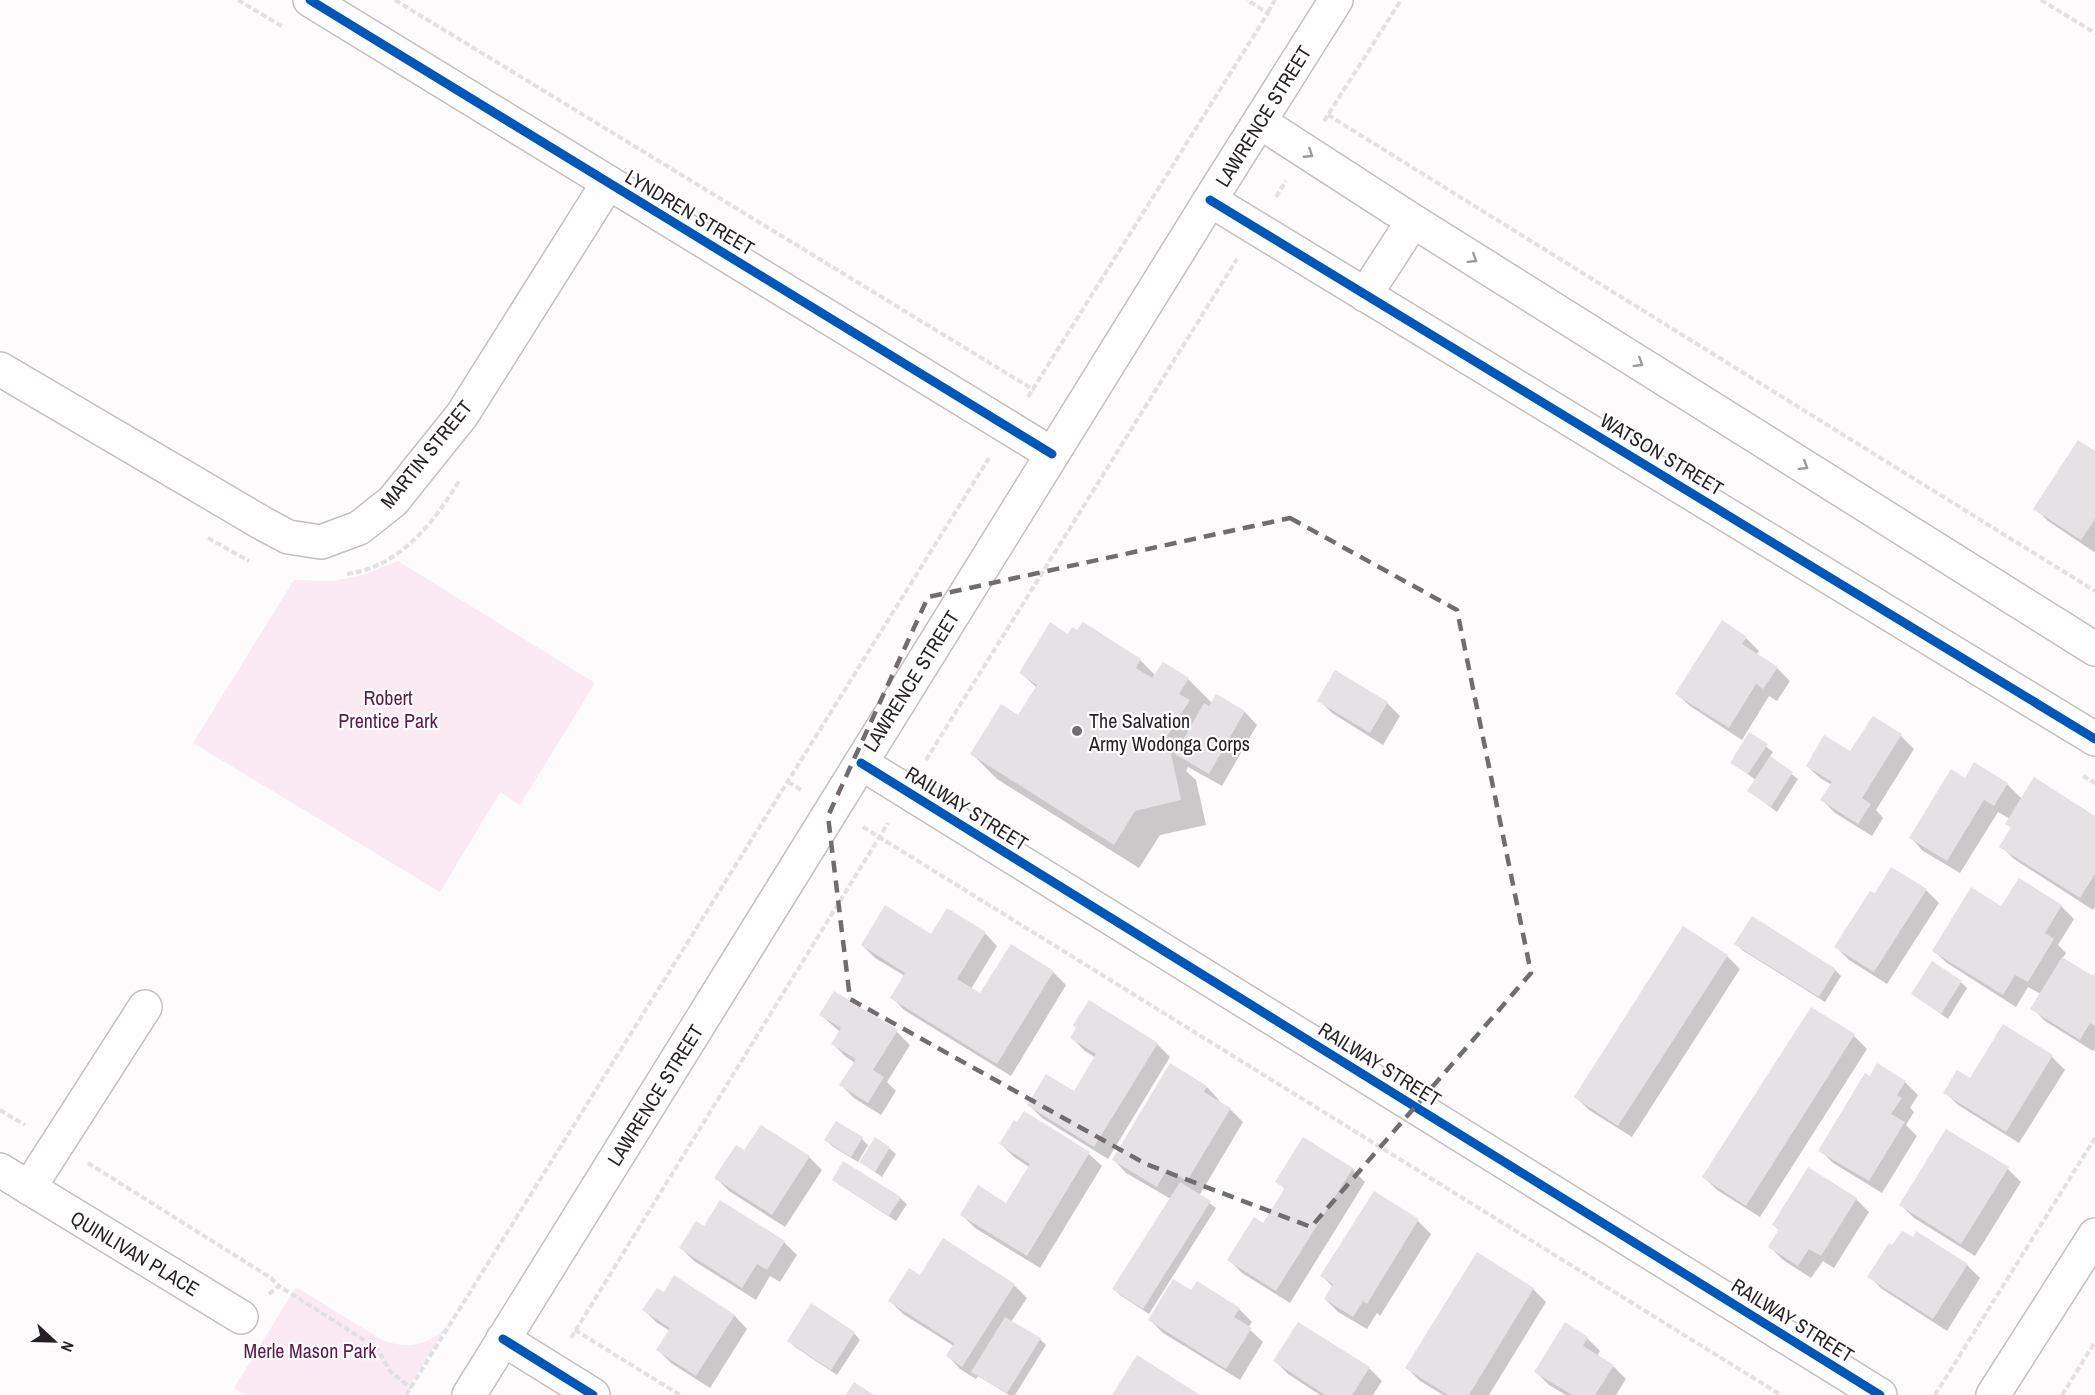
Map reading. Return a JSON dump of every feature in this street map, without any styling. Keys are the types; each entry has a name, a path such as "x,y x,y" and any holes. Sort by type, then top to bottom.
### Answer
{"street":[{"name":"LYNDREN STREET","path":"310,0 1052,454"},
{"name":"LAWRENCE STREET","path":"469,1395 1260,122 1332,2"},
{"path":"1260,122 1413,221 2095,649"},
{"name":"MARTIN STREET","path":"0,369 262,523 288,537 321,542 359,528 393,501 427,459 462,415 608,183"},
{"name":"WATSON STREET","path":"1210,200 2095,739"},
{"path":"1365,295 1413,221"},
{"name":"RAILWAY STREET","path":"861,763 1880,1395"},
{"path":"29,1188 145,1007"},
{"name":"QUINLIVAN PLACE","path":"0,1170 241,1317"},
{"path":"1993,1395 2095,1235"},
{"path":"503,1339 593,1395"}],"path":[{"path":"238,0 289,30"},
{"path":"395,0 1034,390 1275,0"},
{"path":"1248,0 1268,13"},
{"path":"552,1369 1255,228 1306,152 1401,0"},
{"path":"2041,0 2095,33"},
{"path":"1328,115 2095,591"},
{"path":"406,1395 990,456"},
{"path":"343,575 361,572 401,552 440,513 465,472"},
{"path":"202,534 253,562"},
{"path":"880,837 1781,1395"},
{"path":"0,1110 271,1278 279,1286 376,1348 390,1371 411,1388"},
{"path":"1935,1395 2095,1138"},
{"path":"241,1317 279,1286"},
{"path":"575,1330 680,1395"},
{"path":"2062,1395 2095,1342"}],"highlighted area":[{"path":"1290,518 1457,610 1531,973 1311,1227 1146,1164 850,999 828,816 928,597"}],"green space":[{"name":"Robert Prentice Park","path":"398,561 595,683 520,805 500,792 440,892 193,743 294,580 333,581 359,576"},
{"name":"Merle Mason Park","path":"296,1287 382,1340 391,1343 418,1344 434,1337 448,1325 403,1395 245,1395 234,1388"}],"building":[{"path":"2078,440 2095,451 2095,519 2081,540 2033,509"},
{"path":"1722,620 1747,637 1742,644 1778,667 1763,689 1756,684 1729,728 1675,694"},
{"name":"The Salvation Army Wodonga Corps","path":"1050,622 1068,634 1072,627 1077,630 1083,622 1141,659 1136,668 1152,678 1163,662 1189,678 1179,694 1190,700 1160,747 1171,753 1181,800 1135,811 1114,845 970,754 1001,704 1018,715 1037,685 1019,673"},
{"path":"1335,670 1388,702 1370,733 1317,701"},
{"path":"1216,694 1245,711 1209,774 1175,754 1204,703 1209,706"},
{"path":"1873,716 1902,734 1862,798 1871,804 1858,824 1820,800 1832,782 1806,766 1824,735 1850,751"},
{"path":"1749,732 1768,744 1748,774 1730,763"},
{"path":"1770,756 1793,772 1771,807 1747,791"},
{"path":"1974,762 2008,783 1994,806 1984,800 1947,861 1909,838 1951,769 1965,778"},
{"path":"2034,777 2095,816 2095,874 2080,898 1999,847 2011,827 2005,824"},
{"path":"1891,867 1927,889 1874,972 1834,947 1870,891 1875,893"},
{"path":"2019,878 2062,905 2045,933 2054,939 2028,982 2015,975 2003,995 1932,951 1971,887 2001,906"},
{"path":"885,905 931,934 947,908 986,932 957,979 980,993 1011,944 1054,971 997,1064 890,998 905,973 861,945"},
{"path":"1752,916 1836,969 1819,997 1734,944"},
{"path":"1683,926 1728,955 1618,1126 1574,1097"},
{"path":"2062,957 2093,976 2095,973 2095,1026 2090,1023 2080,1040 2030,1009"},
{"path":"1932,961 1962,981 1941,1014 1911,994"},
{"path":"834,991 898,1030 873,1070 884,1077 868,1103 839,1085 856,1059 831,1044 841,1028 819,1015"},
{"path":"1089,1000 1158,1043 1094,1147 1027,1105 1046,1074 1074,1091 1096,1054 1070,1038 1076,1028 1073,1025"},
{"path":"1811,1007 1855,1034 1746,1206 1702,1177"},
{"path":"2003,1024 2053,1055 2006,1132 1943,1093 1957,1070 1970,1078"},
{"path":"1170,1063 1207,1086 1204,1092 1231,1108 1187,1181 1167,1169 1157,1187 1112,1160"},
{"path":"1877,1063 1906,1081 1897,1095 1902,1098 1891,1114 1905,1122 1869,1181 1818,1151 1865,1073 1870,1076"},
{"path":"1024,1111 1090,1152 1027,1256 960,1215 978,1185 1006,1203 1030,1164 999,1144 1014,1120 1017,1122"},
{"path":"836,1121 863,1137 851,1157 824,1140"},
{"path":"761,1125 810,1156 772,1215 714,1178 736,1145 744,1150"},
{"path":"1946,1129 2009,1167 1961,1244 1899,1205"},
{"path":"875,1137 890,1147 875,1172 859,1162"},
{"path":"1303,1137 1353,1168 1276,1291 1227,1260 1254,1217 1263,1223 1285,1188 1275,1182"},
{"path":"843,1161 901,1197 889,1216 832,1180"},
{"path":"1808,1167 1857,1198 1821,1256 1809,1249 1798,1266 1768,1247 1779,1229 1772,1225"},
{"path":"1180,1182 1211,1201 1143,1309 1112,1289"},
{"path":"1374,1191 1419,1219 1367,1304 1363,1301 1353,1317 1324,1299 1333,1284 1320,1276"},
{"path":"720,1200 785,1241 767,1270 757,1264 742,1288 679,1248 696,1221 704,1226"},
{"path":"1902,1231 1913,1237 1916,1231 1968,1264 1933,1319 1867,1277 1889,1243 1892,1245"},
{"path":"943,1238 1015,1284 962,1367 946,1356 954,1343 888,1301 909,1268 920,1275"},
{"path":"1477,1252 1534,1288 1469,1395 1448,1395 1405,1368"},
{"path":"674,1275 735,1315 696,1376 656,1350 670,1328 642,1310 657,1288 664,1292"},
{"path":"1173,1279 1191,1290 1197,1281 1240,1308 1234,1317 1252,1328 1226,1369 1148,1320"},
{"path":"811,1303 855,1332 831,1370 787,1341"},
{"path":"1005,1317 1041,1338 1007,1393 971,1372"},
{"path":"1298,1322 1370,1367 1352,1395 1325,1395 1273,1361"},
{"path":"1565,1322 1588,1337 1583,1346 1614,1365 1595,1395 1572,1395 1534,1372"},
{"path":"1137,1355 1200,1395 1112,1395"},
{"path":"854,1382 874,1395 846,1395"}],"cycle path":[{"path":"310,0 1052,454"},
{"path":"1210,200 2095,739"},
{"path":"861,763 1880,1395"},
{"path":"503,1339 593,1395"}],"place":[{"name":"The Salvation Army Wodonga Corps","path":"1077,731"}]}
